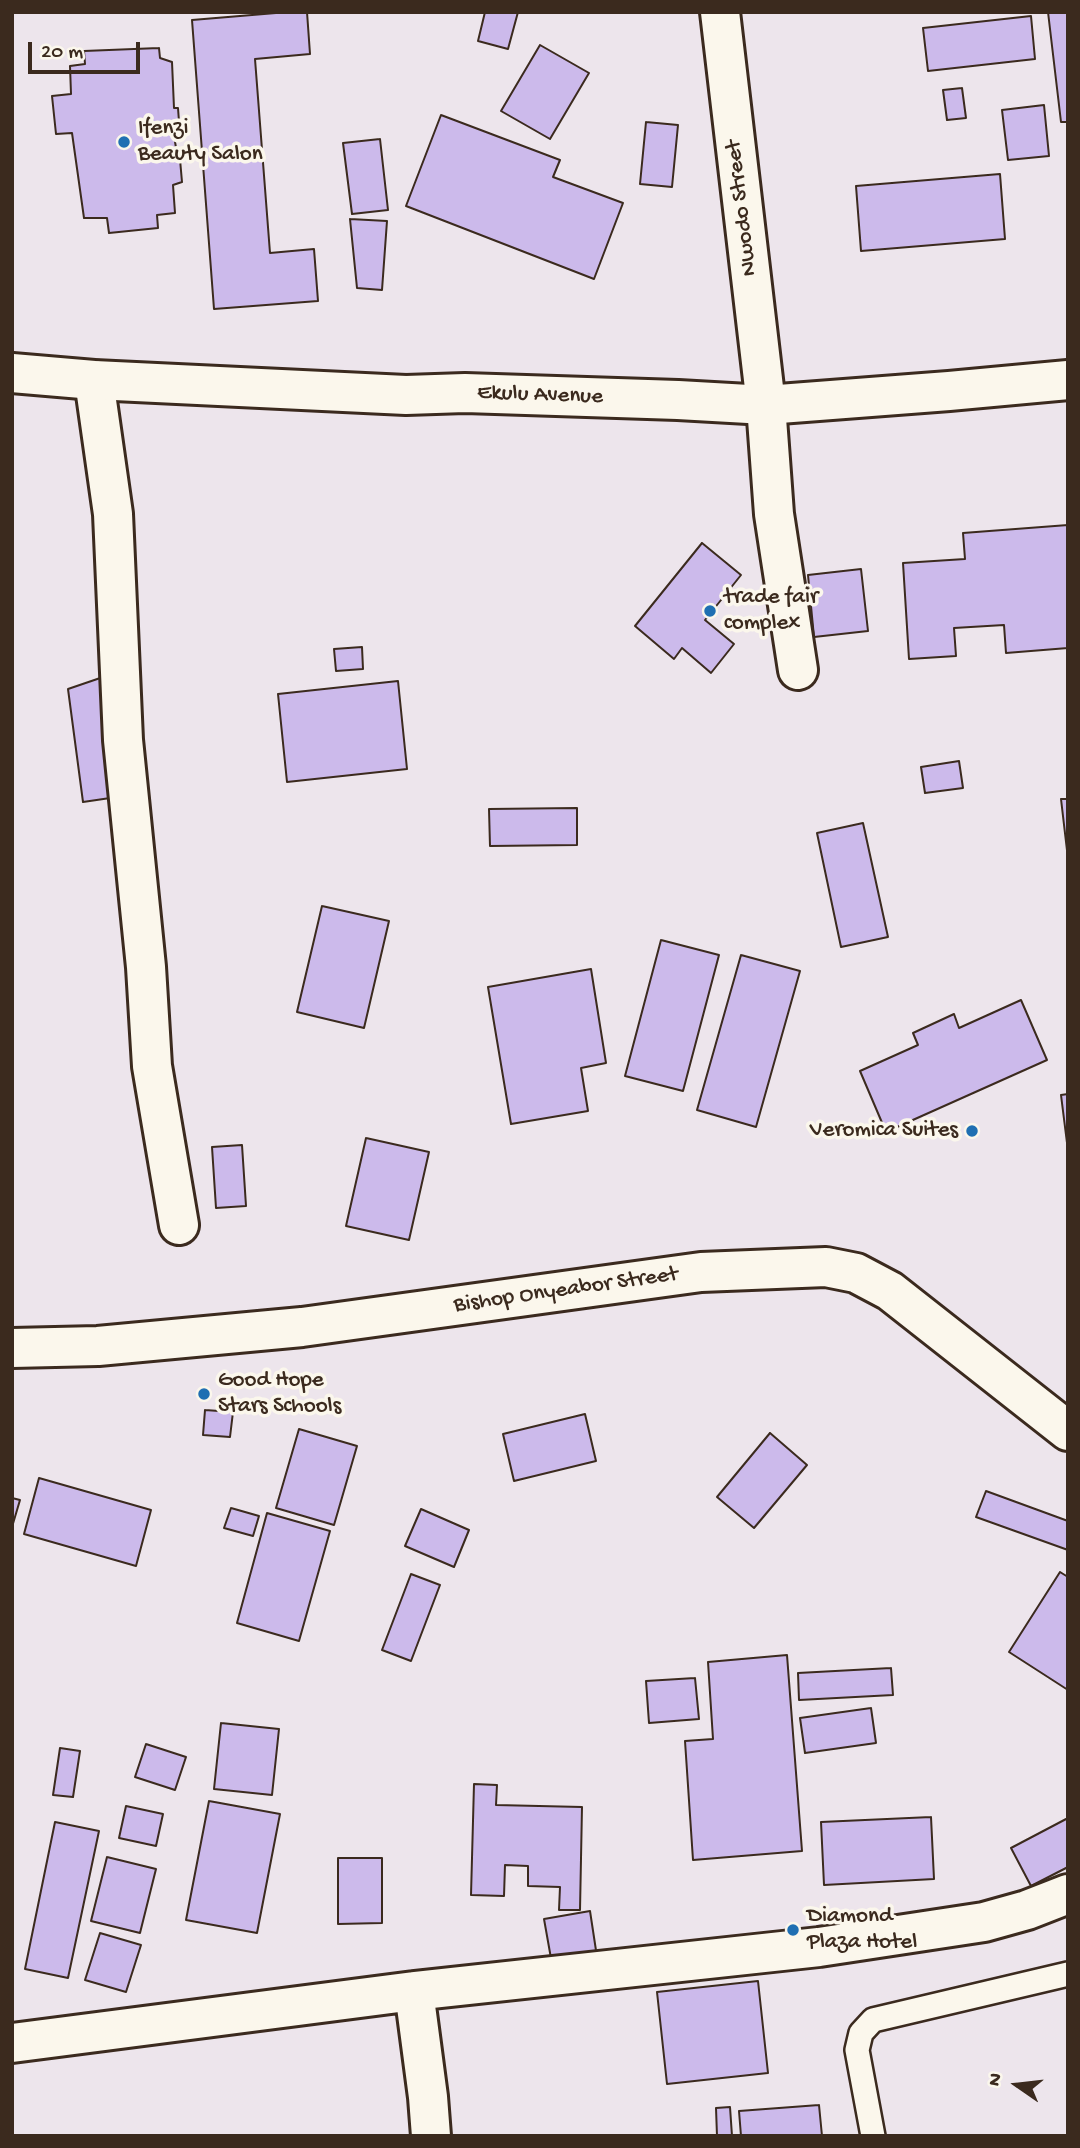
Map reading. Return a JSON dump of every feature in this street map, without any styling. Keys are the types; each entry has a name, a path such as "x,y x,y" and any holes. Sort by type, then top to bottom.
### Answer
{"street":[{"name":"Nwodo Street","path":"720,12 766,405 774,514 798,670"},
{"name":"Ekulu Avenue","path":"12,373 93,380 406,395 465,393 766,405 1068,380"},
{"path":"93,380 114,514 123,740 146,967 152,1066 178,1225"},
{"name":"Bishop Onyeabor Street","path":"12,1348 98,1346 302,1327 701,1272 826,1267 856,1273 890,1291 1068,1431"},
{"path":"12,2043 414,1991 846,1943 984,1922 1027,1910 1068,1894"},
{"path":"414,1991 431,2136"}],"lane":[{"path":"873,2136 857,2050 861,2033 873,2020 1068,1974"}],"building":[{"name":"Ifenzi Beauty Salon","path":"307,12 310,54 255,59 270,253 314,249 318,301 214,309 192,20"},
{"path":"485,12 518,12 508,49 478,41"},
{"path":"1048,12 1068,12 1068,122 1061,122"},
{"path":"1031,16 1035,59 928,71 923,28"},
{"path":"540,45 589,73 550,139 501,111"},
{"name":"Ifenzi Beauty Salon","path":"159,48 160,58 172,62 174,108 178,108 180,135 174,135 176,148 179,148 182,182 173,185 175,213 157,215 158,228 109,233 107,218 84,218 72,133 56,134 52,96 71,94 70,66 85,64 84,51"},
{"path":"962,88 966,118 947,120 943,90"},
{"path":"1044,105 1049,156 1008,160 1002,110"},
{"path":"441,115 560,160 553,177 623,203 594,279 406,206"},
{"path":"646,122 678,125 672,187 640,184"},
{"path":"380,139 388,210 352,214 343,143"},
{"path":"1000,174 1005,239 861,251 856,186"},
{"path":"350,219 387,221 382,290 357,288"},
{"path":"1068,525 1068,648 1006,653 1004,625 954,628 956,656 909,659 903,563 965,559 963,533"},
{"path":"702,543 741,575 705,620 734,644 711,673 682,648 674,659 635,626"},
{"path":"861,569 868,631 814,637 808,575"},
{"path":"362,647 363,669 336,671 334,649"},
{"path":"109,675 117,797 83,802 68,689"},
{"path":"398,681 407,769 287,782 278,694"},
{"path":"959,761 963,788 925,793 921,767"},
{"path":"1061,799 1068,799 1068,859"},
{"path":"577,808 577,845 490,846 489,809"},
{"path":"863,823 888,937 841,947 817,833"},
{"path":"322,906 389,921 364,1028 297,1012"},
{"path":"661,940 719,955 683,1091 625,1076"},
{"path":"741,955 800,971 756,1127 697,1110"},
{"path":"591,969 606,1063 581,1068 588,1111 511,1124 488,987"},
{"path":"1021,1000 1047,1060 886,1132 860,1071 918,1045 913,1033 954,1014 959,1028"},
{"path":"1068,1094 1068,1151 1061,1095"},
{"path":"366,1138 429,1152 409,1240 346,1226"},
{"path":"242,1145 246,1206 216,1208 212,1147"},
{"path":"205,1410 233,1412 230,1437 203,1435"},
{"path":"585,1414 596,1461 514,1481 503,1434"},
{"path":"299,1429 357,1446 334,1525 276,1508"},
{"path":"770,1433 807,1465 754,1528 717,1497"},
{"path":"39,1478 151,1510 136,1566 24,1534"},
{"path":"986,1491 1068,1521 1068,1550 976,1517"},
{"path":"12,1498 20,1500 12,1527"},
{"path":"231,1508 259,1516 253,1536 224,1528"},
{"path":"421,1509 469,1530 454,1567 405,1546"},
{"path":"267,1513 330,1531 299,1641 237,1623"},
{"path":"1060,1572 1068,1577 1068,1690 1009,1652"},
{"path":"411,1574 440,1585 411,1661 382,1650"},
{"path":"787,1655 802,1851 693,1860 685,1741 713,1739 708,1662"},
{"path":"891,1668 893,1695 799,1700 798,1673"},
{"path":"695,1678 699,1719 649,1723 646,1681"},
{"path":"871,1708 876,1743 805,1753 800,1718"},
{"path":"221,1723 279,1729 272,1795 214,1789"},
{"path":"146,1744 186,1757 175,1790 135,1777"},
{"path":"60,1748 80,1751 73,1797 53,1795"},
{"path":"474,1784 497,1785 496,1805 582,1807 580,1910 559,1910 560,1887 528,1886 528,1866 505,1865 504,1896 471,1895"},
{"path":"209,1801 280,1814 257,1933 186,1920"},
{"path":"126,1806 163,1814 156,1846 119,1838"},
{"path":"931,1817 934,1879 824,1885 821,1822"},
{"path":"1068,1818 1068,1867 1031,1886 1011,1848"},
{"path":"55,1822 99,1831 68,1978 25,1969"},
{"path":"107,1857 156,1869 140,1933 91,1921"},
{"path":"338,1858 382,1858 382,1923 338,1924"},
{"path":"590,1911 597,1957 552,1964 544,1919"},
{"path":"100,1933 141,1945 126,1992 85,1980"},
{"path":"758,1981 768,2073 667,2084 657,1992"},
{"path":"819,2105 822,2136 741,2136 739,2111"},
{"path":"730,2107 732,2136 717,2136 716,2108"}],"place":[{"name":"Ifenzi Beauty Salon","path":"124,142"},
{"name":"trade fair complex","path":"710,611"},
{"name":"Veromica Suites","path":"972,1131"},
{"name":"Good Hope Stars Schools","path":"204,1394"},
{"name":"Diamond Plaza Hotel","path":"793,1930"}]}
